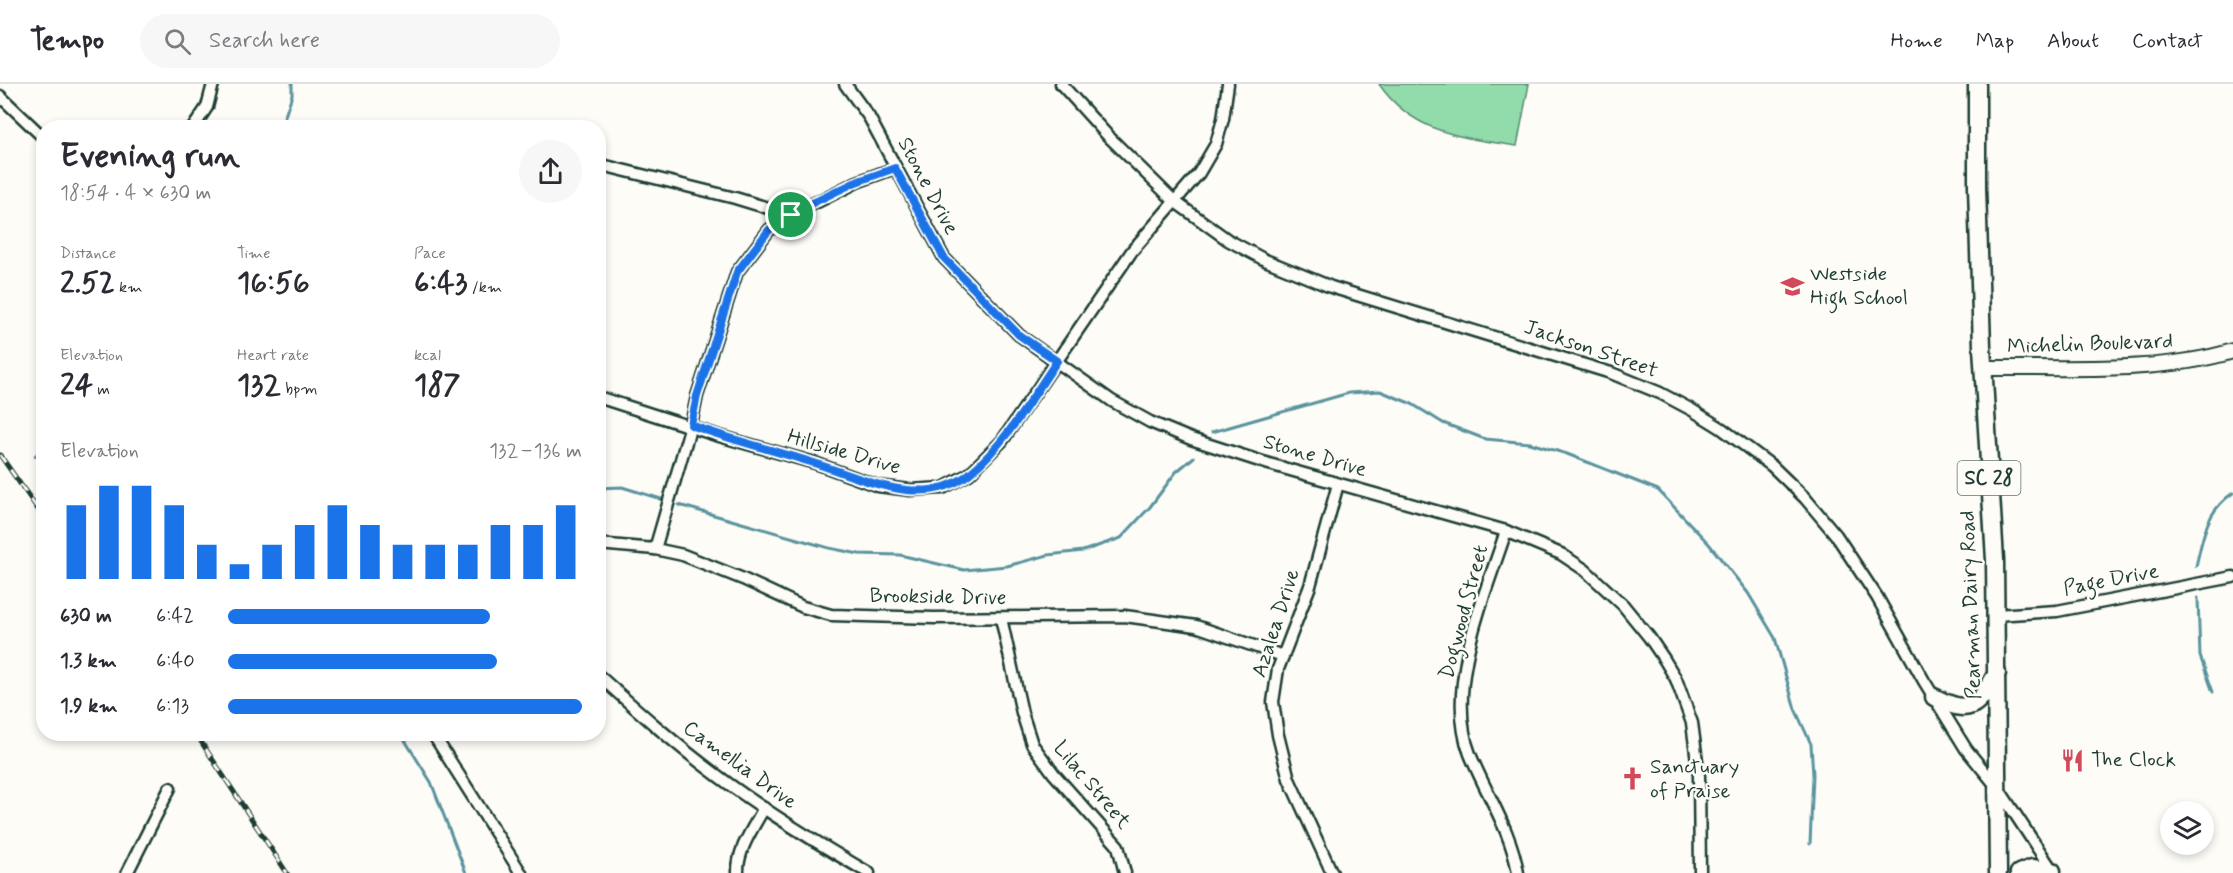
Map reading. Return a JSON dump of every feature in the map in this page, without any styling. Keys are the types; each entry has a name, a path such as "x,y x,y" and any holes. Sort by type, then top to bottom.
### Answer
{"highway":[{"name":"Pearman Dairy Road","path":"1977,84 1977,187 1983,368 1995,560 1998,873"},
{"path":"1934,697 1953,706 1965,707 1975,704 1997,672"},
{"path":"2019,873 2032,868 2053,872"}],"main road":[{"name":"Michelin Boulevard","path":"1983,368 2133,367 2195,360 2233,351"}],"street":[{"path":"198,120 207,107 213,84"},
{"name":"Stone Drive","path":"845,84 869,117 944,258 1019,335 1112,401 1150,422 1191,439 1338,484 1506,531 1562,554 1585,570 1629,613 1649,637 1676,679 1692,723 1697,747 1701,824 1700,873"},
{"name":"Jackson Street","path":"1061,84 1108,136 1174,201 1228,240 1265,260 1299,275 1399,309 1611,373 1660,393 1721,428 1772,466 1805,498 1836,535 1877,597 1966,749 1998,788 2053,872"},
{"name":"Hillside Drive","path":"606,399 815,463 878,486 910,490 943,488 969,474 1002,441 1132,251 1199,173 1216,144 1223,119 1228,84"},
{"path":"0,96 36,130"},
{"path":"606,166 725,195 791,215"},
{"path":"655,549 691,425 697,396 737,272 769,230 791,215 856,182 895,168"},
{"name":"Azalea Drive","path":"1332,873 1290,779 1272,702 1278,669 1310,586 1338,484"},
{"name":"Dogwood Street","path":"1506,531 1467,657 1461,696 1462,728 1470,754 1511,840 1518,873"},
{"name":"Brookside Drive","path":"606,545 655,549 683,555 743,579 802,607 831,615 934,618 1125,616 1196,626 1283,656"},
{"name":"Page Drive","path":"1996,615 2056,611 2233,577"},
{"name":"Lilac Street","path":"1001,618 1022,713 1032,744 1054,774 1118,846 1125,873"},
{"name":"Camellia Drive","path":"606,682 717,776 869,873"},
{"path":"437,741 521,873"},
{"path":"127,873 170,788"},
{"path":"738,873 738,864 745,843 764,808"}],"green space":[{"path":"1379,84 1529,84 1517,146 1458,136 1423,123 1392,100"}],"waterway":[{"path":"284,120 292,95 292,84"},
{"path":"1212,432 1349,393 1380,391 1412,404 1443,423 1485,439 1530,443 1567,454 1658,490 1709,544 1748,593 1775,638 1795,709 1811,744 1813,775 1810,844"},
{"path":"679,505 829,548 859,554 900,555 964,570 1007,566 1048,555 1083,551 1121,538 1150,507 1176,472 1194,457"},
{"path":"606,488 622,487 661,499"},
{"path":"2196,566 2211,516 2233,493"},
{"path":"2198,598 2200,656 2213,692"},
{"path":"405,741 431,782 466,873"}],"railway":[{"path":"0,455 36,507"},
{"path":"201,741 287,873"}],"place":[{"name":"Westside High School","path":"1792,286"},
{"name":"The Clock","path":"2073,760"},
{"name":"Sanctuary of Praise","path":"1632,779"}],"route":[{"path":"895,168 944,258 1019,335 1057,361 1002,441 969,474 943,488 910,490 878,486 815,463 716,435 691,425 697,396 737,272 769,230 791,215 856,182 895,168"}]}
